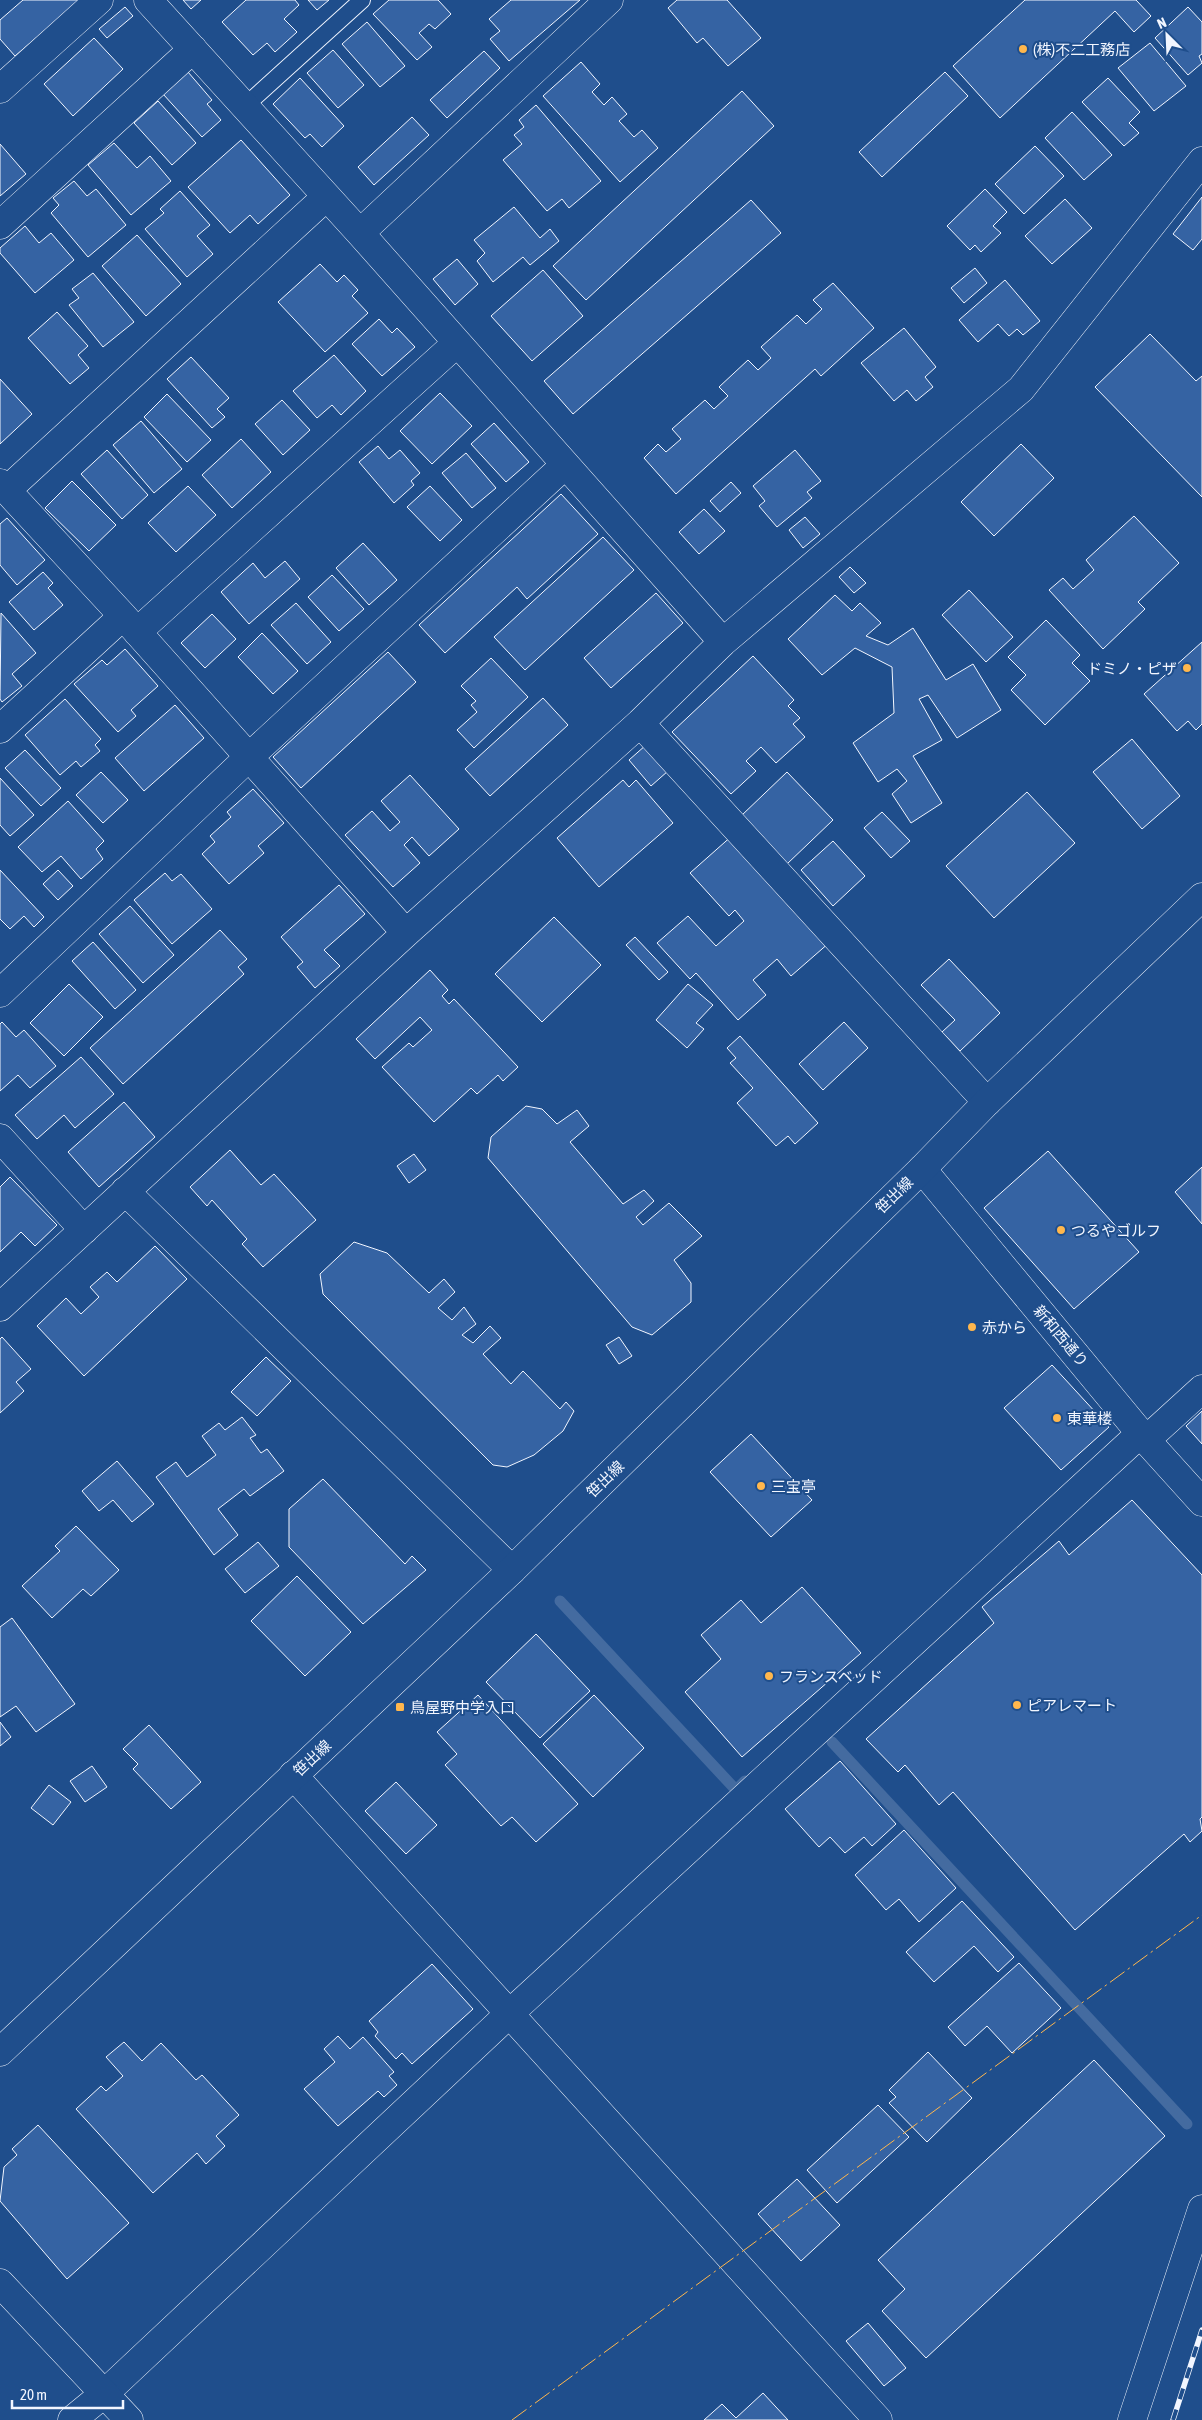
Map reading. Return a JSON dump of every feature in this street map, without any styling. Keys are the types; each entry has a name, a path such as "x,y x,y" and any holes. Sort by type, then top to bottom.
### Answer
{"street":[{"path":"0,89 98,0"},
{"path":"148,0 360,233 723,642"},
{"path":"360,233 609,0"},
{"path":"0,225 193,49"},
{"path":"0,1307 406,932 640,723 723,642 1020,389 1202,161"},
{"path":"326,196 4,487 130,624 406,932"},
{"path":"0,729 130,624 457,343"},
{"path":"0,993 249,756 566,465"},
{"path":"640,723 987,1102"},
{"name":"笹出線","path":"0,2052 512,1570 987,1102 1202,897"},
{"path":"0,1138 84,1230"},
{"name":"新和西通り","path":"922,1168 1144,1437 1202,1502"},
{"path":"125,1191 512,1570"},
{"path":"72,2420 105,2393 509,2014 1144,1437 1202,1389"},
{"path":"293,1775 878,2420"},
{"path":"1132,2420 1202,2209"},
{"path":"0,2283 129,2420"}],"lane":[{"path":"245,106 362,0"}],"building":[{"path":"23,0 80,0 15,56 0,39 0,20"},
{"path":"183,0 201,0 191,9"},
{"path":"246,0 295,0 299,5 284,19 297,32 275,52 267,43 253,55 222,22"},
{"path":"308,0 329,0 317,10"},
{"path":"389,0 438,0 451,14 435,29 429,24 419,33 432,47 417,60 373,14"},
{"path":"511,0 580,0 509,61 490,39 500,31 489,19"},
{"path":"677,0 727,0 761,38 728,66 703,38 697,43 668,8"},
{"name":"(株)不二工務店","path":"1025,0 1136,0 1151,16 1134,32 1115,11 1000,118 953,66"},
{"path":"125,7 133,16 107,38 99,29"},
{"path":"1188,7 1202,22 1202,54 1199,56 1202,63 1188,75 1155,38"},
{"path":"367,22 405,66 380,87 342,44"},
{"path":"94,38 123,69 73,116 44,84"},
{"path":"1150,43 1186,86 1154,111 1118,68"},
{"path":"333,50 364,85 338,108 307,73"},
{"path":"484,51 500,68 447,118 430,100"},
{"path":"581,62 600,84 592,92 604,105 612,97 627,114 619,121 634,137 642,130 658,148 620,182 543,96"},
{"path":"188,72 212,100 207,104 221,120 202,137 163,94"},
{"path":"945,72 968,96 882,177 859,152"},
{"path":"300,78 344,126 322,147 310,134 305,138 273,104"},
{"path":"1108,78 1140,112 1129,123 1139,133 1124,146 1082,102"},
{"path":"742,91 774,126 586,300 553,266"},
{"path":"158,101 196,143 172,165 134,123"},
{"path":"536,105 601,181 569,208 562,199 547,211 503,160 522,144 514,135 524,127 519,120"},
{"path":"1072,112 1112,155 1084,180 1045,138"},
{"path":"412,117 429,135 374,185 358,167"},
{"path":"241,140 290,195 258,224 250,215 230,233 188,187"},
{"path":"114,143 137,168 150,156 171,181 131,215 88,165"},
{"path":"0,144 26,174 0,196"},
{"path":"1035,146 1064,176 1024,214 995,184"},
{"path":"74,181 87,196 96,189 126,225 88,257 51,213 59,205 53,198"},
{"path":"985,189 1007,212 993,226 1001,233 981,252 975,245 970,250 947,226"},
{"path":"180,191 210,225 197,236 213,254 187,277 145,229 164,213 160,209"},
{"path":"1202,197 1202,239 1193,250 1173,234"},
{"path":"1065,199 1092,228 1052,264 1025,236"},
{"path":"751,200 781,233 573,414 544,381"},
{"path":"514,207 540,238 550,229 559,241 530,265 523,257 493,282 477,261 485,253 474,240"},
{"path":"25,226 39,243 51,233 74,260 35,293 0,253 0,248"},
{"path":"137,235 181,284 146,316 102,266"},
{"path":"457,259 478,284 455,305 433,279"},
{"path":"320,264 337,282 344,275 358,290 352,296 368,313 325,352 278,302"},
{"path":"975,268 987,283 964,303 951,288"},
{"path":"543,270 583,316 532,361 491,316"},
{"path":"93,273 134,322 103,347 69,305 79,298 72,289"},
{"path":"1005,280 1040,321 1023,335 1017,329 1009,336 998,324 978,342 959,320"},
{"path":"833,283 874,328 821,376 815,369 676,494 644,458 658,444 666,452 681,439 672,429 705,400 714,409 728,396 719,387 748,360 758,370 771,358 761,347 797,315 806,324 822,309 813,300"},
{"path":"57,312 88,346 78,355 89,368 70,384 28,338"},
{"path":"379,319 392,333 397,328 415,347 382,376 352,344"},
{"path":"904,328 936,367 925,377 933,387 916,401 907,390 894,401 861,363"},
{"path":"1150,334 1196,381 1202,376 1202,497 1095,387"},
{"path":"334,355 366,391 341,415 332,405 317,418 293,391"},
{"path":"191,357 229,398 217,409 225,417 212,428 167,379"},
{"path":"0,379 32,414 0,444"},
{"path":"440,393 472,426 432,464 400,431"},
{"path":"167,394 211,440 187,462 144,417"},
{"path":"282,400 310,430 283,455 255,424"},
{"path":"141,421 182,469 154,493 113,445"},
{"path":"494,423 529,462 506,482 471,444"},
{"path":"241,439 271,472 232,508 202,475"},
{"path":"1021,444 1054,478 994,536 961,502"},
{"path":"378,446 389,459 400,450 420,473 411,481 414,485 394,503 359,462"},
{"path":"107,450 148,495 122,519 81,474"},
{"path":"795,450 821,481 807,492 812,498 777,527 759,506 765,501 753,486"},
{"path":"466,453 496,488 472,508 442,473"},
{"path":"72,481 116,525 89,551 45,508"},
{"path":"731,482 741,493 720,512 710,501"},
{"path":"188,486 216,515 176,552 148,523"},
{"path":"430,486 462,520 440,541 407,507"},
{"path":"561,494 598,534 527,599 517,587 445,653 419,625"},
{"path":"704,509 725,531 699,554 679,532"},
{"path":"1134,516 1179,563 1138,602 1145,609 1103,649 1049,590 1063,578 1073,589 1094,570 1086,560"},
{"path":"805,517 820,534 803,548 789,530"},
{"path":"7,518 45,560 17,585 0,565 0,524"},
{"path":"603,537 634,570 525,670 494,637"},
{"path":"363,543 397,580 369,605 336,568"},
{"path":"285,561 300,579 249,624 221,592 253,563 265,578"},
{"path":"850,567 866,583 854,593 839,577"},
{"path":"43,572 53,583 48,588 63,605 34,630 9,602"},
{"path":"332,575 364,609 339,631 308,597"},
{"path":"969,590 1013,637 986,662 942,615"},
{"path":"656,593 683,623 611,688 584,658"},
{"path":"835,595 852,611 860,603 881,623 866,636 888,645 913,628 946,680 973,664 1001,710 957,738 928,695 919,699 942,740 913,756 942,803 911,823 892,794 907,781 897,769 878,782 853,743 894,713 892,667 855,648 822,675 788,639"},
{"path":"296,603 331,642 307,664 271,625"},
{"path":"1,613 36,653 12,674 22,686 2,702 0,699"},
{"path":"212,614 236,639 205,668 181,643"},
{"path":"1046,620 1080,655 1072,663 1090,681 1045,725 1011,690 1026,675 1008,657"},
{"path":"262,633 298,671 273,694 238,657"},
{"name":"ドミノ・ピザ","path":"1202,642 1202,724 1196,730 1188,721 1177,731 1144,694"},
{"path":"125,649 158,686 131,710 136,716 118,732 74,684 102,660 107,665"},
{"path":"388,652 416,682 301,788 273,757"},
{"path":"753,656 794,700 788,706 800,718 793,724 805,737 776,763 761,747 746,761 756,771 731,794 672,732"},
{"path":"491,658 528,697 474,748 457,730 477,712 471,705 476,701 461,686"},
{"path":"543,698 568,725 490,796 465,769"},
{"path":"65,699 101,739 95,745 100,751 81,767 76,761 60,775 25,735"},
{"path":"175,705 204,738 144,791 115,758"},
{"path":"1132,739 1180,796 1142,829 1093,772"},
{"path":"646,745 668,771 651,786 629,760"},
{"path":"25,750 61,788 41,806 5,768"},
{"path":"101,772 128,800 103,823 76,795"},
{"path":"787,772 833,820 787,864 741,816"},
{"path":"410,775 459,829 429,856 412,837 404,845 420,863 393,887 345,835 372,811 390,831 400,822 381,801"},
{"path":"0,778 34,815 10,836 0,825"},
{"path":"623,780 629,787 636,780 673,823 599,887 557,838"},
{"path":"253,789 284,823 258,846 264,853 229,884 202,854 215,842 210,836 231,817 227,812"},
{"path":"1027,792 1075,843 994,918 946,866"},
{"path":"68,801 104,841 96,849 103,859 81,879 61,856 42,872 18,847"},
{"path":"882,812 910,841 891,858 864,828"},
{"path":"734,834 830,942 791,976 777,959 753,980 766,995 738,1020 696,973 690,979 657,943 688,916 716,946 744,921 735,910 729,916 690,873"},
{"path":"833,841 865,876 833,906 801,870"},
{"path":"0,870 44,917 34,927 24,916 10,929 0,919"},
{"path":"58,870 73,886 58,900 43,884"},
{"path":"165,873 172,881 181,874 212,909 172,944 134,900"},
{"path":"339,885 365,914 324,950 340,966 315,988 297,967 303,962 281,937"},
{"path":"130,906 174,955 143,983 99,934"},
{"path":"554,917 601,965 542,1022 495,974"},
{"path":"220,930 247,959 238,967 244,974 123,1084 90,1048"},
{"path":"635,937 668,972 659,980 626,945"},
{"path":"93,942 136,990 115,1009 72,961"},
{"path":"949,959 1000,1013 960,1051 942,1032 955,1020 921,985"},
{"path":"430,970 448,990 442,996 449,1004 454,999 518,1067 503,1081 498,1075 477,1094 471,1088 434,1122 382,1067 409,1043 413,1047 432,1030 420,1017 375,1059 356,1039"},
{"path":"69,984 103,1017 64,1056 30,1023"},
{"path":"688,984 713,1005 696,1023 704,1029 687,1048 656,1020"},
{"path":"2,1022 16,1037 24,1030 56,1066 30,1088 18,1075 0,1091 0,1024"},
{"path":"844,1022 868,1048 823,1090 799,1064"},
{"path":"740,1036 818,1123 795,1144 788,1136 776,1146 737,1103 753,1088 730,1063 736,1058 727,1048"},
{"path":"81,1057 114,1094 75,1128 64,1115 37,1139 15,1115"},
{"path":"124,1102 155,1137 99,1187 68,1152"},
{"path":"526,1106 542,1109 557,1124 577,1110 589,1126 570,1142 623,1204 644,1190 654,1201 636,1217 643,1225 669,1203 702,1236 674,1260 691,1283 691,1302 652,1335 632,1327 488,1158 491,1137"},
{"path":"230,1150 261,1185 274,1174 316,1220 263,1267 242,1244 247,1239 212,1200 207,1206 190,1187"},
{"name":"つるやゴルフ","path":"1048,1151 1139,1252 1074,1309 984,1208"},
{"path":"414,1154 426,1170 409,1183 397,1166"},
{"path":"1202,1167 1202,1224 1175,1192"},
{"path":"10,1177 57,1225 35,1246 21,1232 0,1252 0,1187"},
{"path":"354,1242 387,1253 429,1293 444,1279 455,1292 438,1308 452,1320 464,1307 476,1324 462,1335 473,1343 490,1326 501,1338 483,1354 511,1384 523,1371 560,1409 566,1402 574,1411 563,1431 534,1455 507,1467 493,1465 323,1294 320,1274"},
{"path":"155,1246 187,1279 84,1376 37,1326 66,1298 81,1314 99,1297 90,1287 107,1272 117,1282"},
{"path":"2,1337 31,1369 16,1382 24,1391 0,1413 0,1339"},
{"path":"619,1337 632,1356 619,1364 606,1345"},
{"path":"266,1357 291,1381 257,1416 231,1392"},
{"name":"東華楼","path":"1052,1365 1109,1427 1061,1470 1004,1408"},
{"path":"1202,1411 1202,1444 1186,1426"},
{"path":"242,1417 256,1435 250,1438 261,1453 267,1449 284,1471 250,1496 244,1489 218,1509 238,1535 214,1555 156,1477 176,1462 187,1477 216,1455 202,1436 219,1423 225,1430"},
{"name":"三宝亭","path":"751,1434 812,1500 771,1537 710,1472"},
{"path":"117,1461 154,1504 132,1522 113,1500 99,1511 82,1491"},
{"path":"323,1479 405,1564 412,1556 426,1570 363,1624 289,1547 289,1509"},
{"path":"1132,1500 1202,1575 1202,1817 1200,1819 1202,1831 1190,1842 1184,1834 1075,1930 953,1792 939,1805 905,1765 898,1772 866,1739 994,1623 982,1607 1059,1541 1069,1555"},
{"path":"76,1526 119,1570 91,1596 83,1589 52,1618 22,1586 60,1551 55,1546"},
{"path":"258,1542 279,1566 245,1593 225,1569"},
{"path":"297,1576 351,1632 305,1676 251,1621"},
{"name":"フランスベッド","path":"802,1587 861,1653 742,1757 685,1692 721,1659 701,1635 741,1600 761,1623"},
{"path":"12,1618 75,1704 36,1732 16,1706 0,1717 0,1627"},
{"path":"536,1634 590,1691 540,1738 486,1682"},
{"path":"478,1695 578,1804 536,1842 512,1817 501,1826 445,1765 457,1754 437,1732"},
{"path":"594,1695 644,1748 593,1797 543,1744"},
{"path":"0,1722 11,1737 0,1746"},
{"path":"149,1725 201,1782 171,1809 133,1769 138,1764 123,1749"},
{"path":"840,1761 896,1824 872,1846 864,1837 845,1853 830,1837 819,1847 785,1809"},
{"path":"92,1766 107,1787 85,1802 70,1781"},
{"path":"396,1782 437,1825 406,1854 365,1811"},
{"path":"49,1785 71,1802 53,1825 31,1808"},
{"path":"904,1830 956,1888 919,1922 899,1899 886,1910 855,1875"},
{"path":"962,1901 1014,1957 998,1972 974,1946 934,1982 906,1952"},
{"path":"1019,1963 1061,2008 1012,2053 987,2026 965,2046 948,2027"},
{"path":"432,1964 473,2009 412,2064 402,2053 396,2059 375,2036 378,2032 369,2021"},
{"path":"338,2036 350,2049 363,2037 394,2072 389,2076 397,2085 384,2097 378,2091 338,2126 304,2089 335,2062 324,2049"},
{"path":"124,2042 142,2061 161,2043 196,2080 202,2075 239,2115 216,2136 225,2146 206,2164 197,2153 153,2193 76,2109 101,2086 106,2091 123,2076 106,2057"},
{"path":"928,2052 972,2098 927,2142 889,2103 896,2097 889,2090"},
{"path":"1094,2060 1165,2136 926,2358 882,2311 905,2289 878,2260"},
{"path":"878,2105 909,2137 837,2203 807,2170"},
{"path":"38,2125 129,2223 67,2279 0,2201 4,2167 17,2155 12,2149"},
{"path":"797,2179 840,2225 801,2261 758,2214"},
{"path":"868,2323 906,2368 884,2386 846,2341"},
{"path":"763,2393 788,2420 704,2420 722,2404 736,2418"}],"waterway":[{"path":"560,1601 736,1790 745,1781"},
{"path":"832,1742 1187,2124"}],"railway":[{"path":"1173,2420 1202,2330"}],"power":[{"path":"512,2420 1202,1915"}],"place":[{"name":"(株)不二工務店","path":"1023,49"},
{"name":"ドミノ・ピザ","path":"1187,668"},
{"name":"つるやゴルフ","path":"1061,1230"},
{"name":"赤から","path":"972,1327"},
{"name":"東華楼","path":"1057,1418"},
{"name":"三宝亭","path":"761,1486"},
{"name":"フランスベッド","path":"769,1676"},
{"name":"ピアレマート","path":"1017,1705"},
{"name":"鳥屋野中学入口","path":"400,1707"}]}
